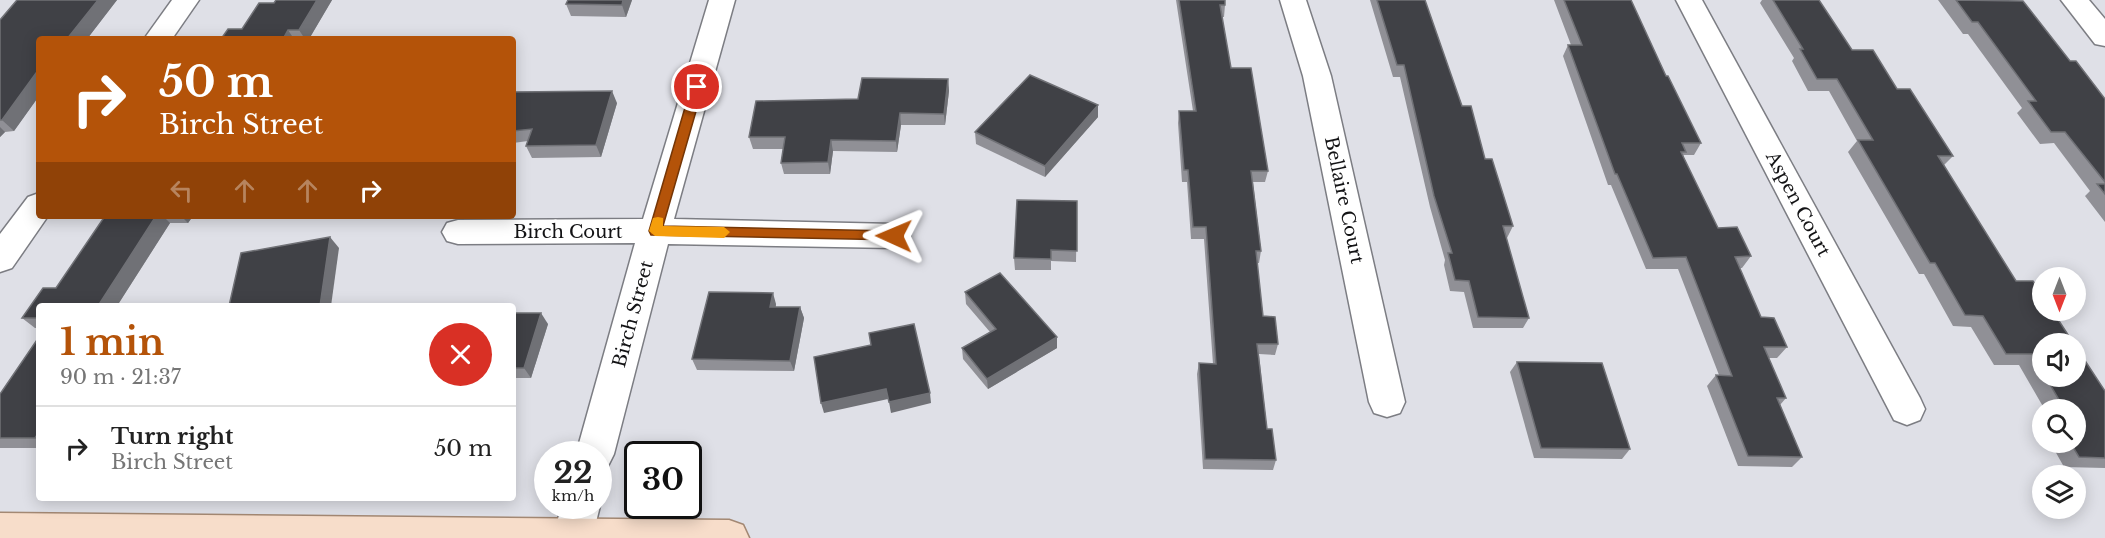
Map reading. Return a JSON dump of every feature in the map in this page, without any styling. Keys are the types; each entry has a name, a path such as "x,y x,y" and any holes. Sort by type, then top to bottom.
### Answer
{"main road":[{"path":"0,531 575,527 729,538"}],"street":[{"path":"160,36 186,0"},
{"name":"Birch Street","path":"598,441 655,231 722,0"},
{"name":"Bellaire Court","path":"1293,0 1317,76 1387,402"},
{"name":"Aspen Court","path":"1689,0 1907,409"},
{"path":"2074,0 2105,37"},
{"path":"0,259 36,209"},
{"name":"Birch Court","path":"458,232 655,231 894,236"}],"building":[{"path":"17,0 98,0 69,36 36,36 36,73 2,120 0,120 0,20"},
{"path":"276,0 317,0 299,30 288,30 285,36 223,36 228,29 242,29 259,3 274,3"},
{"path":"568,0 623,0 622,5 566,4"},
{"path":"1179,0 1225,0 1225,5 1220,5 1231,68 1251,68 1268,171 1251,171 1261,251 1256,251 1263,316 1275,317 1278,344 1257,344 1267,429 1272,429 1276,460 1205,459 1199,363 1216,364 1206,227 1193,227 1188,170 1184,170 1179,111 1196,111"},
{"path":"1377,0 1425,0 1462,106 1471,106 1485,159 1492,159 1513,226 1503,226 1529,318 1478,317 1469,281 1455,280 1448,253 1452,253 1434,196 1404,65 1397,65"},
{"path":"1564,0 1631,0 1666,76 1701,143 1682,143 1686,152 1681,152 1718,228 1737,227 1751,256 1735,257 1761,317 1774,318 1787,347 1764,347 1786,398 1777,398 1802,457 1748,456 1716,375 1732,376 1686,257 1653,258 1617,174 1615,174 1568,45 1582,45"},
{"path":"1773,0 1819,0 1852,50 1873,50 1897,89 1910,89 1953,156 1938,156 2016,281 2032,281 2032,321 2059,321 2067,333 2032,333 2032,354 2006,354 1983,316 1965,315 1935,263 1930,263 1858,140 1873,140 1837,79 1817,79 1800,49 1803,49"},
{"path":"1956,0 2023,1 2070,61 2076,61 2105,99 2105,182 2065,132 2051,132 2028,101 2036,101 1978,22 1972,22"},
{"path":"1030,75 1098,105 1045,166 975,132"},
{"path":"862,78 948,79 944,114 900,113 896,141 831,140 828,162 781,163 785,137 749,137 756,101 858,99"},
{"path":"612,91 596,145 526,146 532,129 516,131 516,92"},
{"path":"2097,184 2105,184 2105,194"},
{"path":"1017,200 1077,201 1077,251 1051,250 1051,259 1014,258"},
{"path":"103,219 154,219 100,303 36,303 36,318 22,318 43,288 56,288"},
{"path":"330,237 320,303 230,303 241,253"},
{"path":"1000,273 1057,337 987,379 962,348 996,329 965,292"},
{"path":"709,292 773,293 770,307 800,307 790,361 692,359"},
{"path":"516,313 541,313 524,368 516,368"},
{"path":"914,324 930,393 889,402 886,389 821,403 814,357 871,345 869,333"},
{"path":"36,341 35,438 0,438 0,394"},
{"path":"1517,362 1602,363 1630,449 1541,448"},
{"path":"2086,362 2105,391 2105,458 2079,457 2077,453 2086,453 2086,399 2059,399 2051,387 2086,387"}],"slow traffic":[{"path":"658,222 655,231 724,232"}],"route":[{"path":"697,87 655,231 894,236"}]}
